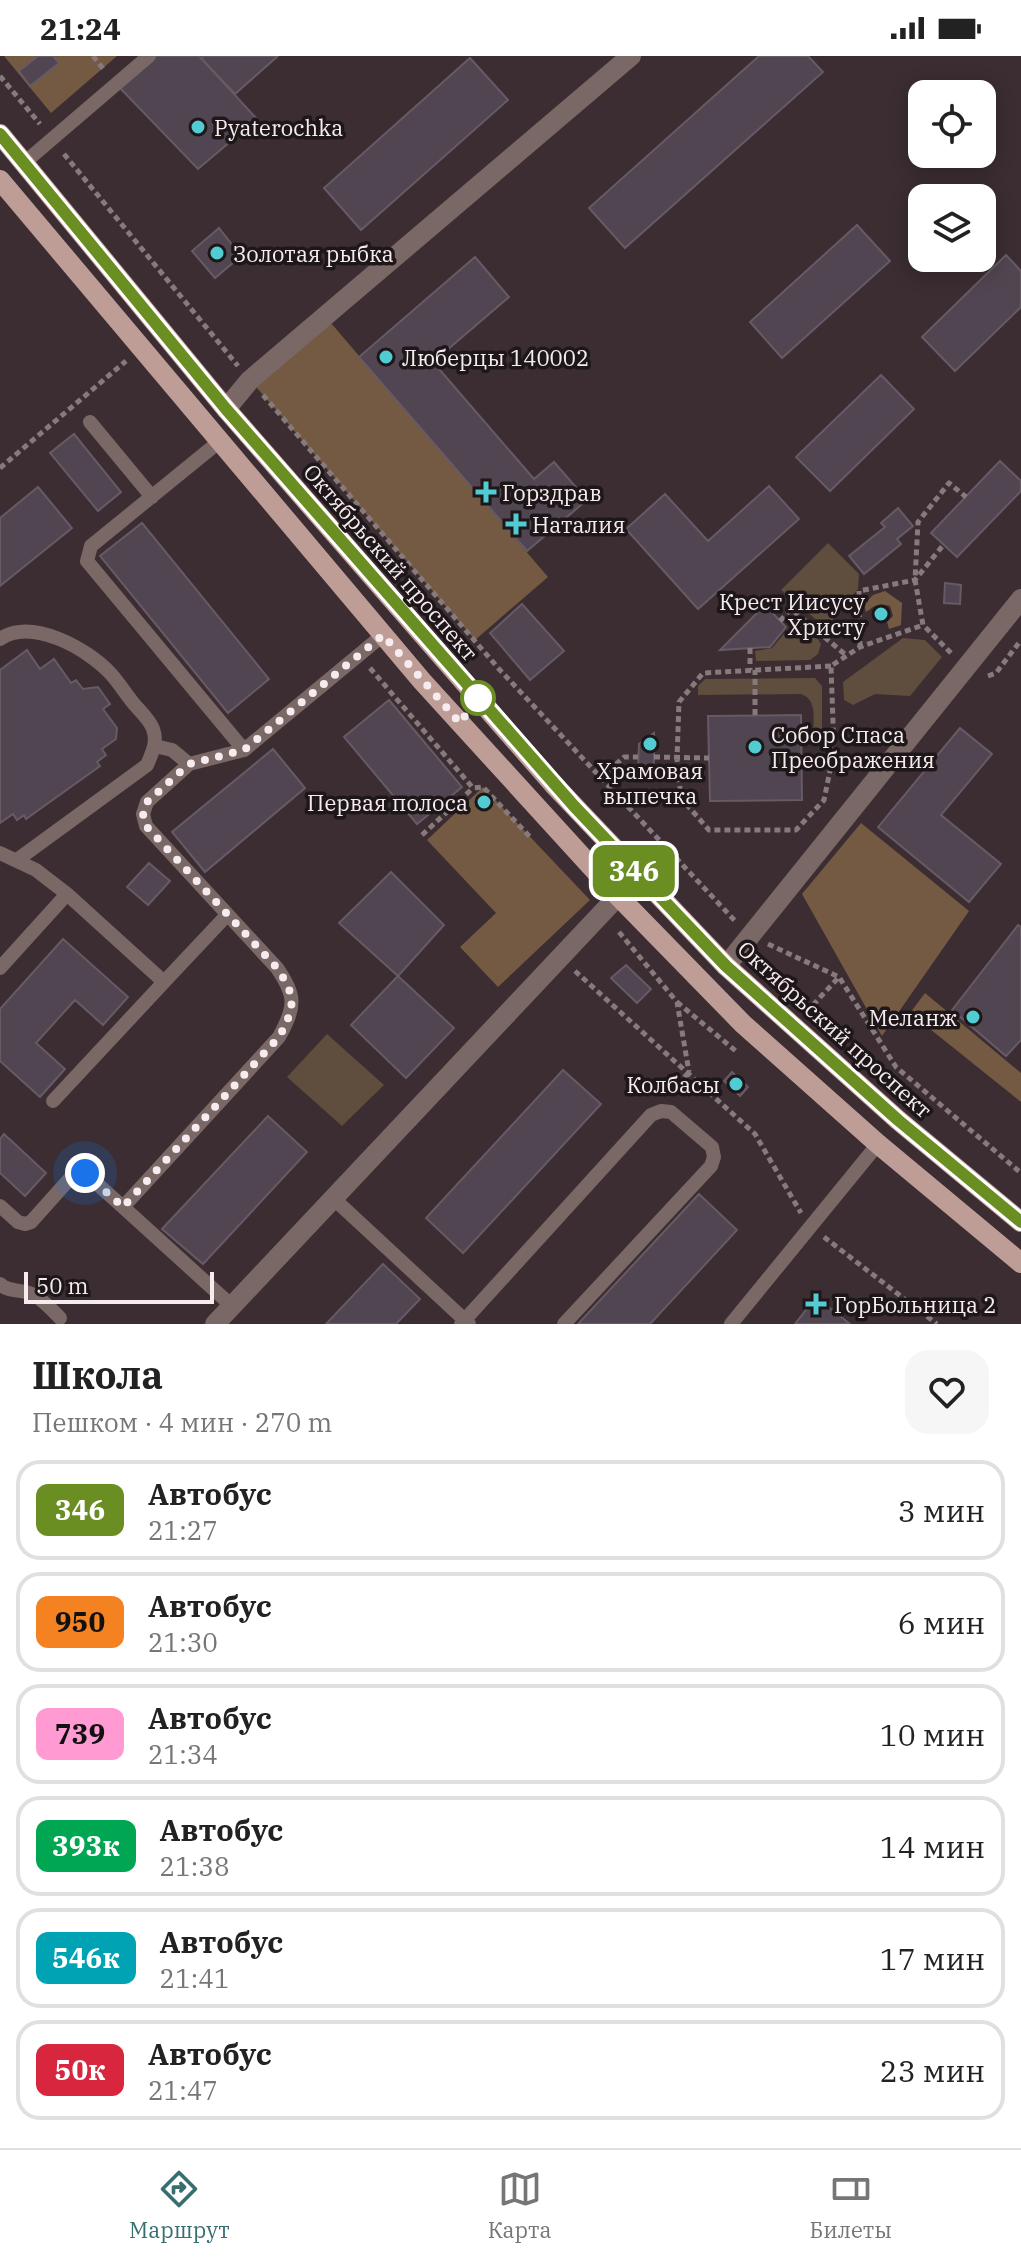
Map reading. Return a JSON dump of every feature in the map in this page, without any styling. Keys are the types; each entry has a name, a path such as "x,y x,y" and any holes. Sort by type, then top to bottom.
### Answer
{"main road":[{"name":"Октябрьский проспект","path":"0,134 226,409 553,784 726,966 898,1120 1021,1222"},
{"path":"0,180 422,681 618,896 743,1024 878,1144 1021,1263"}],"street":[{"path":"226,409 250,380 631,56"},
{"path":"726,966 1021,599"},
{"path":"215,1324 618,896"}],"lane":[{"path":"24,163 149,56"},
{"path":"90,422 152,497"},
{"path":"220,441 91,546 87,561 244,750"},
{"path":"0,639 9,633 27,630 48,633 91,657 110,673 153,729 155,746 147,765 17,860"},
{"path":"123,1207 279,1037 289,1019 293,1002 290,987 277,968 146,826 143,814 147,802 189,764 244,750 383,635"},
{"path":"155,746 172,750 189,764"},
{"path":"0,853 36,870 67,894 164,982"},
{"path":"0,968 67,894"},
{"path":"53,1101 227,915"},
{"path":"333,1198 465,1323 651,1115 661,1111 671,1112 712,1147 714,1157 711,1166 564,1324"},
{"path":"751,1324 735,1319 878,1144"},
{"path":"0,1206 18,1222 31,1222 74,1174 79,1171 85,1173 232,1306"},
{"path":"0,1284 5,1289 26,1291 36,1296 60,1318"}],"path":[{"path":"0,76 250,380 499,669 750,936 839,977 896,1067 1021,1173"},
{"path":"0,468 126,361"},
{"path":"966,497 949,483 918,522 915,580 923,625 951,653 996,673"},
{"path":"860,647 859,591 915,580 944,544"},
{"path":"780,621 791,609 847,656"},
{"path":"831,666 834,751 824,800 796,830 709,830 681,798 677,759 679,702 703,673 831,666 860,647 923,625"},
{"path":"750,648 755,715"},
{"path":"601,778 624,757 638,757"},
{"path":"654,757 709,758"},
{"path":"422,835 473,788"},
{"path":"561,957 755,1134 809,1226 937,1324"},
{"path":"813,1005 839,977"}],"shaded area":[{"path":"4,56 117,56 51,113"},
{"path":"325,316 548,577 475,640 250,380"},
{"path":"828,543 859,574 858,589 826,628 781,590"},
{"path":"885,591 902,603 901,625 889,629 887,622 893,616 890,606 877,605 866,612 864,604 873,595"},
{"path":"795,621 816,636 821,644 818,654 810,660 756,661 755,651 772,648"},
{"path":"903,638 925,640 942,657 910,696 875,694 853,705 844,700 843,682"},
{"path":"815,678 822,686 822,735 813,735 812,706 801,694 698,695 698,686 705,679"},
{"path":"483,787 590,900 498,987 460,947 496,913 427,840"},
{"path":"861,823 969,911 882,1036 802,894"},
{"path":"925,993 1021,1073 1021,1102 910,1013"},
{"path":"327,1034 384,1085 342,1126 287,1077"}],"building":[{"path":"38,56 53,56 59,63 30,86 19,71"},
{"path":"154,56 199,56 257,119 198,169 119,87"},
{"path":"278,56 235,94 201,58"},
{"path":"759,56 808,56 823,72 625,248 589,208"},
{"path":"470,58 508,100 361,230 324,188"},
{"path":"857,225 890,261 782,358 750,322"},
{"name":"Золотая рыбка","path":"219,228 241,256 215,278 192,251"},
{"path":"1006,255 1021,271 1021,307 955,371 922,337 989,272 996,272 996,265"},
{"path":"475,257 509,297 433,362 534,479 554,462 587,500 527,551 359,357"},
{"path":"881,375 914,409 830,491 796,457"},
{"path":"74,434 121,492 98,511 50,453"},
{"path":"1000,461 1021,481 1021,491 957,557 931,533"},
{"path":"769,486 799,519 698,609 626,529 665,494 708,541"},
{"path":"38,487 72,528 0,586 0,518"},
{"path":"898,508 913,526 897,539 901,544 864,574 849,556 885,527 881,523"},
{"path":"142,523 269,679 228,713 100,556"},
{"path":"945,583 961,585 960,604 944,603"},
{"path":"522,604 564,651 530,680 490,633"},
{"path":"765,605 786,627 770,647 720,650"},
{"path":"27,650 40,669 54,659 71,683 76,680 83,689 98,687 110,704 103,709 117,728 116,739 102,749 106,755 97,762 100,766 26,819 24,815 17,820 13,814 0,823 0,670"},
{"path":"389,700 462,787 417,824 344,737"},
{"name":"Собор Спаса Преображения","path":"801,715 802,800 710,801 708,716"},
{"path":"960,728 992,754 941,815 1001,864 969,902 878,827"},
{"path":"654,733 653,779 638,769 639,744"},
{"path":"273,749 305,788 205,872 172,832"},
{"name":"Первая полоса","path":"485,794 493,803 484,811 475,801"},
{"path":"149,863 170,881 148,905 127,887"},
{"path":"391,872 444,925 398,976 339,923"},
{"path":"1018,925 1021,927 1021,1040 1006,1056 952,1010"},
{"path":"63,939 128,997 103,1025 75,1000 36,1043 65,1069 40,1097 0,1061 0,1009"},
{"path":"626,965 651,989 637,1003 611,978"},
{"path":"398,976 454,1028 406,1078 351,1025"},
{"path":"563,1070 601,1104 463,1253 426,1218"},
{"name":"Колбасы","path":"732,1072 748,1087 740,1096 724,1081"},
{"path":"268,1116 307,1152 203,1264 162,1229"},
{"path":"4,1134 46,1173 25,1196 0,1173 0,1139"},
{"path":"699,1194 737,1230 650,1324 578,1324"},
{"path":"383,1264 420,1299 396,1324 326,1324"},
{"path":"816,1297 850,1324 795,1324"}],"bus line":[{"name":"346","path":"0,134 226,409 553,784 658,896 726,966 803,1037 1021,1222"}],"place":[{"name":"Pyaterochka","path":"198,127"},
{"name":"Золотая рыбка","path":"217,253"},
{"name":"Люберцы 140002","path":"386,357"},
{"name":"Горздрав","path":"486,492"},
{"name":"Наталия","path":"516,524"},
{"name":"Крест Иисусу Христу","path":"881,614"},
{"name":"Храмовая выпечка","path":"650,744"},
{"name":"Собор Спаса Преображения","path":"755,747"},
{"name":"Первая полоса","path":"484,802"},
{"name":"Меланж","path":"973,1017"},
{"name":"Колбасы","path":"736,1084"},
{"name":"ГорБольница 2","path":"816,1304"}],"route":[{"path":"85,1173 123,1207 279,1037 289,1019 293,1002 290,987 277,968 146,826 143,814 147,802 189,764 244,750 383,635 460,723 478,698"}]}
